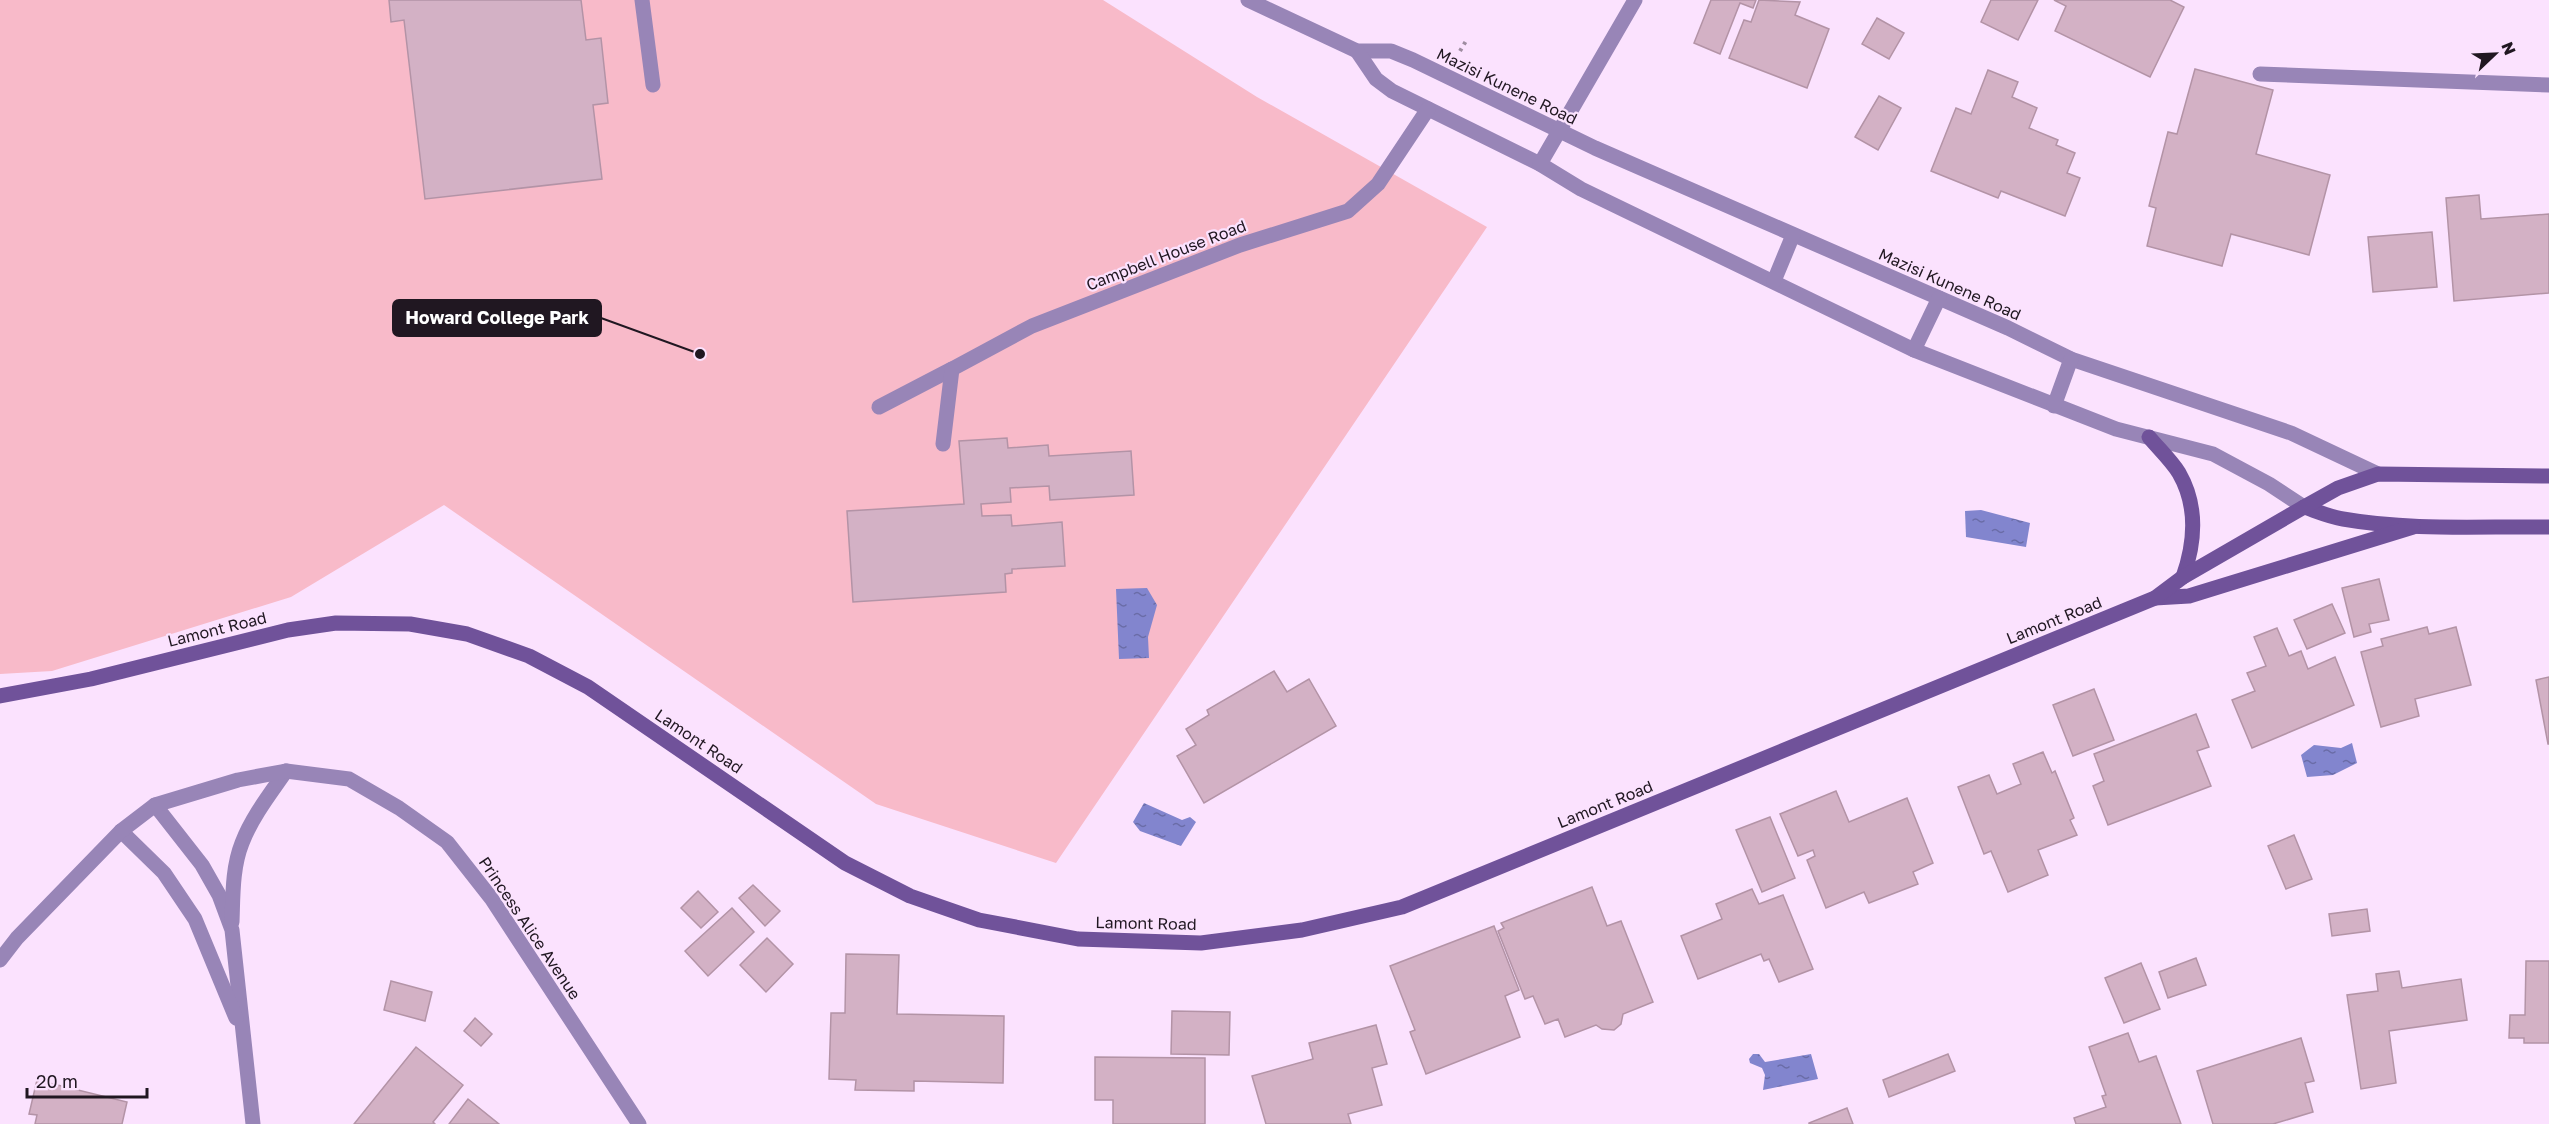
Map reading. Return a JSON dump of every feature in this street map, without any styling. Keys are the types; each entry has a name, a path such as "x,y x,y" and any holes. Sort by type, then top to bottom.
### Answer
{"street":[{"path":"642,0 653,85"},
{"name":"Mazisi Kunene Road","path":"1248,0 1357,51 1391,51 1595,148 1939,298 2071,360 2291,433 2378,474 2549,476"},
{"path":"1540,164 1635,0"},
{"path":"1357,51 1376,79 1392,91 1540,164 1581,189 1914,350 2116,429 2213,454 2269,484 2304,507 2341,519 2413,527 2442,525 2549,527"},
{"path":"2260,74 2549,85"},
{"name":"Campbell House Road","path":"879,407 1032,326 1240,245 1348,212 1378,184 1428,109"},
{"path":"1774,281 1793,235"},
{"path":"1914,350 1939,298"},
{"path":"2054,406 2071,360"},
{"path":"943,444 952,369"},
{"path":"2149,437 2179,473 2191,502 2194,532 2190,558 2183,577"},
{"name":"Lamont Road","path":"0,696 92,679 288,630 336,623 410,624 467,634 529,656 588,687 845,863 910,896 979,920 1078,939 1201,943 1302,930 1402,907 2156,598 2183,577 2338,488 2378,474"},
{"name":"Lamont Road","path":"2156,598 2189,596 2413,527"},
{"path":"253,1124 232,930 234,879 241,845 259,809 286,771"},
{"name":"Princess Alice Avenue","path":"121,831 155,805 238,780 286,771 349,779 399,808 447,842 491,898 639,1124"},
{"path":"155,805 202,865 219,895 232,930"},
{"path":"0,960 17,938 121,831 164,873 195,920 243,1033"}],"shaded area":[{"path":"0,0 1103,0 1257,97 1487,227 1056,863 876,804 444,505 291,597 52,671 0,674"}],"water":[{"path":"1981,510 2030,523 2026,547 1966,537 1965,511"},
{"path":"1147,588 1157,605 1148,637 1149,658 1119,659 1116,589"},
{"path":"2352,743 2357,763 2333,775 2307,777 2301,755 2314,745 2341,748"},
{"path":"1144,803 1182,820 1190,817 1196,822 1181,846 1140,831 1133,822"},
{"path":"1753,1054 1759,1054 1765,1062 1811,1054 1818,1079 1763,1090 1765,1075 1762,1068 1750,1063 1749,1059"}],"building":[{"path":"389,0 581,0 586,40 601,38 608,103 593,105 602,179 425,199 404,20 391,22"},
{"path":"1711,0 1756,0 1753,8 1740,3 1720,54 1694,43"},
{"path":"1759,0 1800,2 1795,15 1829,29 1807,88 1729,58 1744,20 1751,22"},
{"path":"1991,0 2038,0 2018,40 1981,22"},
{"path":"2054,0 2170,0 2184,7 2150,77 2055,31 2066,6"},
{"path":"1877,18 1904,33 1889,59 1862,44"},
{"path":"2195,69 2273,90 2256,154 2330,175 2309,255 2231,234 2222,266 2147,246 2156,208 2149,206 2168,132 2177,134"},
{"path":"1988,70 2018,82 2012,97 2037,108 2029,128 2058,140 2056,145 2075,153 2067,173 2080,178 2065,216 2001,191 1998,198 1931,171 1956,108 1971,114"},
{"path":"1879,96 1901,108 1878,150 1855,137"},
{"path":"2479,195 2481,219 2549,214 2549,293 2454,301 2446,198"},
{"path":"2432,232 2437,287 2373,292 2368,237"},
{"path":"1007,438 1008,448 1048,445 1049,456 1131,451 1134,495 1050,500 1049,486 1010,488 1011,502 981,504 982,516 1011,515 1012,526 1062,522 1065,566 1012,569 1012,573 1005,574 1006,592 853,602 847,511 964,504 959,441"},
{"path":"2379,579 2389,620 2369,624 2371,632 2354,637 2342,588"},
{"path":"2332,604 2345,633 2307,649 2294,620"},
{"path":"2427,627 2429,634 2456,627 2471,685 2415,699 2419,716 2381,727 2361,652 2383,646 2381,639"},
{"path":"2277,628 2289,656 2301,651 2308,669 2335,657 2354,705 2252,748 2232,700 2255,691 2247,673 2266,666 2254,637"},
{"path":"1274,671 1287,692 1309,679 1336,726 1204,803 1177,756 1196,745 1186,729 1209,715 1207,710"},
{"path":"2549,677 2549,744 2548,744 2536,680"},
{"path":"2094,689 2114,740 2073,756 2053,705"},
{"path":"2196,714 2209,747 2197,751 2211,786 2108,825 2093,786 2104,781 2094,754"},
{"path":"2043,752 2052,773 2055,771 2074,818 2070,820 2077,835 2038,850 2048,875 2008,892 1991,851 1984,854 1958,787 1989,775 1997,794 2021,784 2013,764"},
{"path":"1836,791 1849,822 1907,798 1933,863 1913,872 1918,884 1869,903 1864,892 1826,908 1807,860 1815,856 1813,850 1798,856 1780,814"},
{"path":"1770,817 1795,878 1762,892 1736,830"},
{"path":"2294,835 2312,879 2286,889 2268,846"},
{"path":"753,885 780,911 765,926 739,898"},
{"path":"1592,887 1607,926 1621,921 1653,1002 1623,1014 1621,1024 1614,1030 1602,1029 1596,1025 1565,1037 1558,1019 1545,1024 1533,996 1525,999 1498,931 1504,928 1501,923"},
{"path":"1752,889 1759,904 1783,895 1813,969 1779,982 1769,959 1764,961 1761,954 1698,979 1681,936 1722,919 1716,904"},
{"path":"698,891 718,912 701,928 681,908"},
{"path":"732,908 754,932 708,976 685,951"},
{"path":"2367,909 2370,931 2332,936 2329,914"},
{"path":"1494,926 1519,990 1505,996 1520,1037 1426,1074 1410,1032 1415,1030 1390,966"},
{"path":"767,938 793,964 766,992 740,965"},
{"path":"846,954 899,955 897,1014 1004,1016 1003,1083 914,1081 914,1091 855,1090 856,1080 829,1079 831,1013 845,1013"},
{"path":"2196,958 2206,985 2168,998 2159,972"},
{"path":"2526,961 2549,961 2549,1043 2524,1043 2524,1038 2509,1038 2510,1015 2525,1015"},
{"path":"2141,963 2160,1009 2124,1023 2105,978"},
{"path":"2399,971 2402,988 2461,979 2467,1020 2389,1031 2396,1083 2361,1089 2347,995 2378,991 2376,974"},
{"path":"391,981 432,992 425,1021 384,1010"},
{"path":"1172,1011 1230,1012 1229,1055 1171,1054"},
{"path":"475,1018 492,1034 481,1046 464,1031"},
{"path":"1376,1025 1387,1064 1372,1068 1382,1105 1348,1114 1351,1124 1266,1124 1252,1076 1313,1059 1309,1043"},
{"path":"2128,1033 2139,1062 2156,1056 2181,1124 2076,1124 2074,1118 2106,1107 2102,1096 2106,1095 2089,1047"},
{"path":"2301,1038 2314,1081 2305,1083 2313,1112 2273,1124 2213,1124 2197,1071"},
{"path":"416,1047 463,1085 433,1122 435,1124 354,1124"},
{"path":"1948,1054 1955,1071 1889,1097 1883,1080"},
{"path":"1095,1057 1205,1058 1205,1124 1113,1124 1113,1100 1095,1100"},
{"path":"37,1080 127,1102 122,1124 35,1124 37,1115 29,1114"},
{"path":"468,1099 499,1124 449,1124"},
{"path":"1847,1108 1853,1124 1809,1124 1809,1123"}],"place":[{"name":"Howard College Park","path":"700,354"}]}
